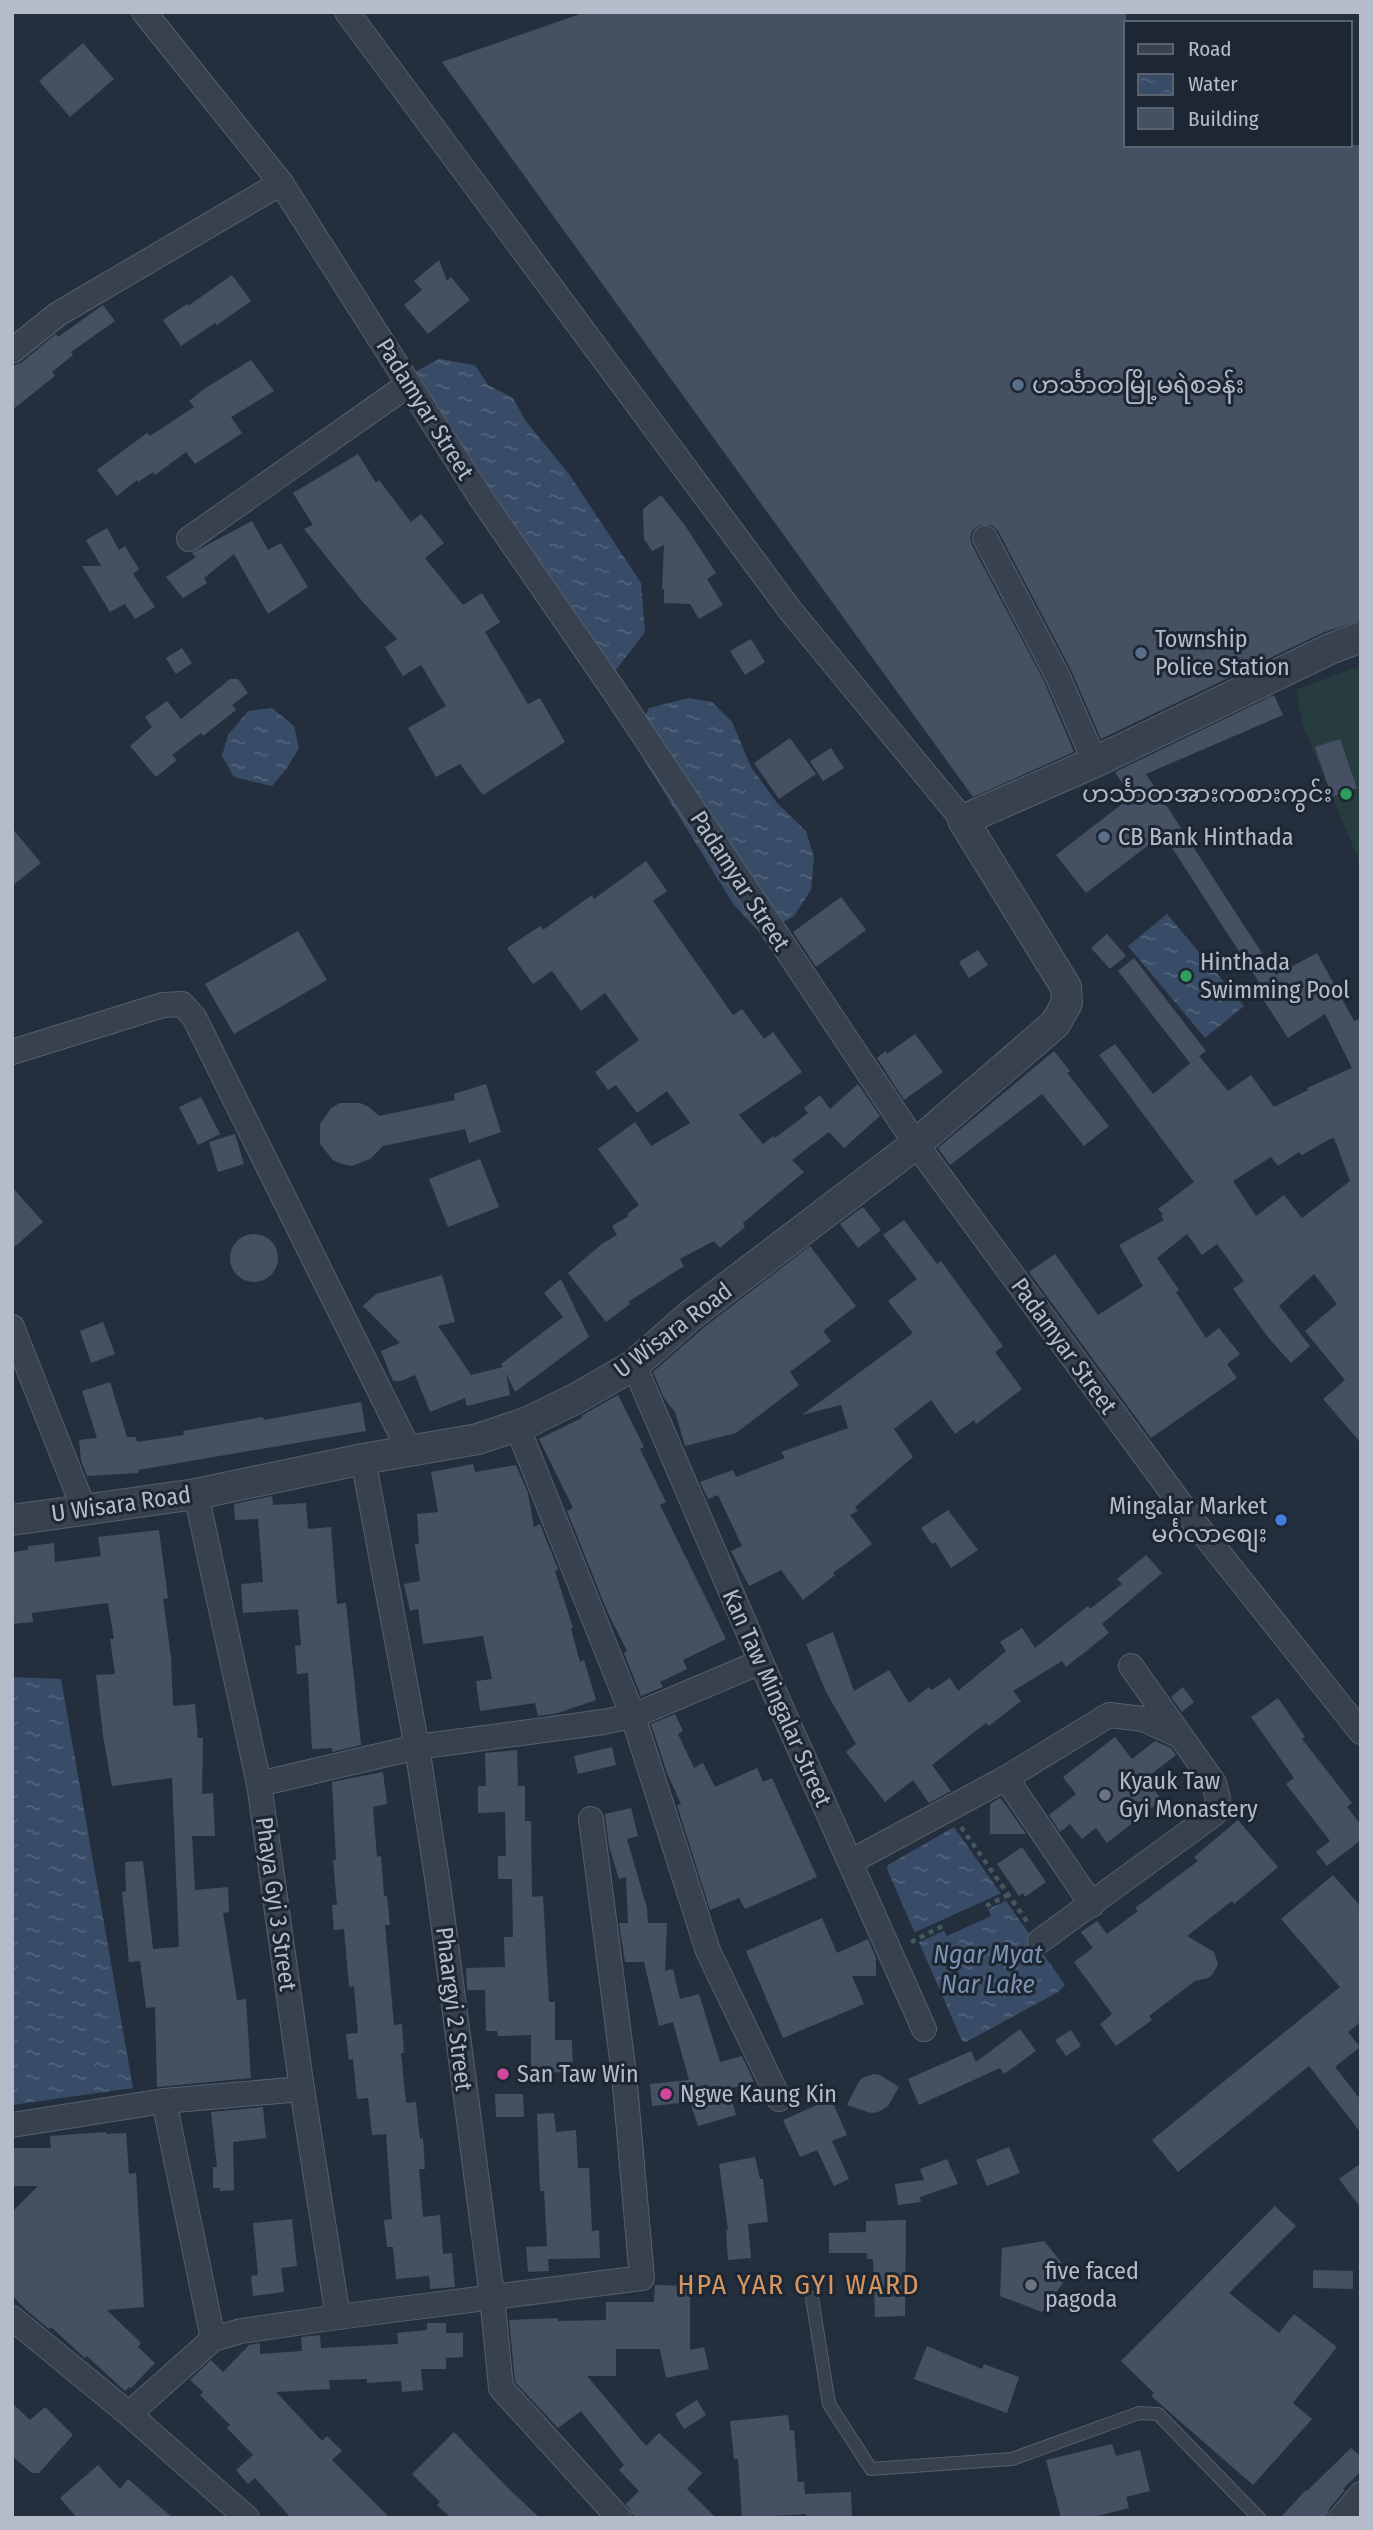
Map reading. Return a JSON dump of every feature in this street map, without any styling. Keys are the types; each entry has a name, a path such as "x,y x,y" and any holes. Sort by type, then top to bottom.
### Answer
{"street":[{"name":"Padamyar Street","path":"144,12 281,183 481,498 617,695 916,1144 1191,1518 1361,1732"},
{"path":"347,12 790,610 963,820 1096,762 1330,649 1361,637"},
{"path":"12,351 58,314 281,183"},
{"path":"189,539 409,384"},
{"path":"985,538 1057,675 1096,762"},
{"name":"U Wisara Road","path":"12,1520 197,1494 363,1459 478,1439 517,1426 577,1398 634,1365 691,1315 916,1144 1055,1024 1067,1003 1066,987 963,820"},
{"path":"12,1052 163,1005 181,1004 194,1017 410,1452"},
{"path":"12,1327 84,1509"},
{"name":"Kan Taw Mingalar Street","path":"634,1365 761,1662 925,2029"},
{"path":"517,1426 634,1716 708,1951 779,2099"},
{"name":"Phaargyi 2 Street","path":"363,1459 417,1747 439,1891 492,2296 501,2388 619,2518"},
{"name":"Phaya Gyi 3 Street","path":"197,1494 259,1784 302,2089 338,2317"},
{"path":"259,1784 417,1747 634,1716 761,1662"},
{"path":"1040,1941 1214,1814 1218,1798 1214,1783 1131,1666"},
{"path":"850,1862 1006,1778 1109,1715 1143,1719 1183,1738"},
{"path":"1006,1778 1092,1905"},
{"path":"129,2414 213,2339 241,2331 642,2278 624,2074 591,1819"},
{"path":"12,2125 164,2101 302,2089"},
{"path":"164,2101 213,2339"},
{"path":"12,2318 129,2414 247,2518"},
{"path":"1341,2518 1361,2494"}],"lane":[{"path":"812,2298 830,2404 871,2469 1012,2459 1139,2413 1158,2414 1259,2518"}],"path":[{"path":"948,1809 1040,1941"},
{"path":"986,1906 1008,1896"},
{"path":"915,1939 943,1926"}],"green space":[{"name":"ဟင်္သာတအားကစားကွင်း","path":"1361,665 1361,866 1302,723 1296,690"}],"water":[{"path":"439,359 475,365 488,385 513,398 525,420 569,474 641,583 645,632 612,675 598,684 413,373"},
{"path":"689,698 712,702 732,722 751,767 777,803 806,831 814,857 811,890 794,916 761,934 734,905 641,755 634,737 649,708"},
{"path":"272,708 294,726 299,748 272,786 234,777 222,756 228,735 248,711"},
{"name":"Hinthada Swimming Pool","path":"1167,914 1244,1006 1205,1038 1128,946"},
{"path":"12,1677 61,1679 133,2088 12,2105"},
{"name":"Ngar Myat Nar Lake","path":"954,1827 1065,1985 1058,1992 966,2042 962,2041 887,1869 888,1865"}],"pier":[{"path":"1004,1892 1008,1900 988,1909 991,1916 947,1936 944,1931 917,1943 913,1933"}],"building":[{"name":"ဟင်္သာတမြို့မရဲစခန်း","path":"586,12 1126,12 1124,147 1361,145 1361,620 1322,633 1101,739 1070,668 998,531 992,525 979,525 972,531 972,545 1044,681 1074,752 973,797 442,62"},
{"path":"83,43 114,79 70,117 39,81"},
{"path":"439,260 447,281 451,277 470,300 428,334 404,305 422,290 414,281"},
{"path":"232,275 251,301 181,346 163,320"},
{"path":"103,305 115,321 71,352 73,355 52,372 55,376 12,410 12,366 21,363 56,334 58,337"},
{"path":"251,360 274,391 231,417 242,433 195,464 186,452 155,475 153,472 138,482 137,480 117,496 97,470 147,433 150,436 194,407 189,401"},
{"path":"358,454 376,483 379,480 411,522 421,514 444,543 425,558 463,605 482,593 500,622 485,632 528,704 540,698 565,742 483,795 460,764 436,777 408,728 446,706 421,665 403,676 385,647 397,639 362,601 304,529 313,525 293,493"},
{"path":"661,495 716,573 707,579 723,605 699,619 690,604 664,603 664,545 652,551 644,539 643,509"},
{"path":"252,521 268,550 281,543 308,587 268,614 234,554 204,578 207,583 183,598 166,577 196,557 192,553"},
{"path":"107,528 119,550 125,546 139,569 133,574 155,607 135,619 125,604 110,612 82,566 101,566 86,540"},
{"path":"751,639 765,662 745,675 730,651"},
{"path":"182,648 192,663 176,674 166,658"},
{"path":"230,679 238,679 248,693 232,705 236,710 203,736 201,733 172,755 177,760 156,777 130,746 152,727 145,717 167,701 181,719"},
{"path":"1274,695 1283,715 1146,774 1276,975 1317,953 1354,1021 1361,1018 1361,1443 1323,1399 1345,1380 1305,1331 1337,1304 1314,1274 1279,1306 1310,1346 1291,1363 1267,1336 1233,1289 1244,1281 1217,1244 1202,1255 1187,1234 1157,1258 1206,1338 1219,1328 1240,1354 1227,1364 1237,1378 1151,1438 1029,1272 1055,1254 1098,1315 1143,1286 1119,1245 1164,1220 1158,1209 1194,1182 1099,1055 1115,1044 1153,1094 1199,1056 1228,1091 1251,1075 1274,1107 1308,1090 1307,1088 1352,1068 1325,1014 1288,1038 1259,993 1264,990 1163,834 1086,893 1056,855 1131,797 1115,772","holes":["1334,1138 1350,1181 1302,1218 1284,1195 1256,1216 1233,1181 1271,1157 1278,1166 1299,1152 1302,1155"]},
{"path":"790,738 816,774 779,799 754,763"},
{"path":"1340,739 1357,788 1332,797 1315,747"},
{"path":"831,748 844,768 823,781 810,761"},
{"path":"12,828 41,863 12,886"},
{"path":"646,861 667,891 653,901 733,1015 742,1009 764,1039 773,1032 802,1072 739,1115 763,1144 808,1113 804,1108 820,1095 830,1109 858,1084 880,1116 844,1148 829,1132 792,1160 804,1172 743,1223 745,1227 720,1248 714,1241 680,1259 684,1266 628,1302 630,1304 606,1322 568,1273 603,1243 617,1235 612,1226 629,1216 627,1214 639,1205 598,1149 635,1122 651,1146 690,1123 667,1091 637,1113 616,1085 608,1090 595,1072 639,1040 605,993 581,1011 552,971 533,984 507,948 540,926 543,930 592,895 594,899"},
{"path":"841,897 866,930 816,967 793,932"},
{"path":"298,931 327,980 234,1034 205,984"},
{"path":"1107,934 1126,956 1110,969 1091,948"},
{"path":"978,950 988,965 969,978 959,962"},
{"path":"1134,958 1206,1051 1190,1063 1118,971"},
{"path":"915,1034 943,1072 904,1100 877,1058"},
{"path":"1054,1051 1070,1071 1067,1073 1109,1126 1084,1146 1042,1094 950,1165 938,1148"},
{"path":"486,1084 501,1132 469,1143 465,1129 383,1146 370,1159 352,1166 333,1160 320,1144 320,1124 331,1108 340,1103 360,1103 379,1116 455,1100 454,1094"},
{"path":"201,1097 220,1134 198,1145 179,1107"},
{"path":"235,1134 244,1164 218,1172 209,1142"},
{"path":"480,1159 499,1207 448,1227 429,1179"},
{"path":"12,1187 43,1222 12,1249"},
{"path":"863,1207 881,1230 858,1248 840,1224"},
{"path":"904,1220 937,1264 941,1261 1003,1346 995,1352 1022,1389 976,1424 974,1420 955,1434 931,1400 894,1429 913,1457 855,1507 858,1511 850,1515 872,1544 803,1600 781,1570 749,1586 731,1551 742,1546 718,1495 708,1499 700,1482 733,1470 736,1477 785,1458 781,1452 848,1428 841,1405 802,1415 913,1333 888,1301 917,1279 883,1235"},
{"path":"254,1234 271,1241 278,1258 271,1275 254,1282 237,1275 230,1258 237,1241"},
{"path":"810,1246 856,1306 823,1331 831,1341 790,1372 799,1385 736,1433 685,1446 675,1412 664,1398 653,1372 702,1329"},
{"path":"442,1275 455,1322 438,1326 471,1375 503,1367 501,1364 563,1317 544,1293 561,1279 589,1337 515,1392 506,1373 510,1395 467,1406 465,1398 430,1412 415,1375 401,1381 393,1381 381,1351 400,1343 363,1306 376,1294"},
{"path":"103,1322 115,1354 91,1363 80,1331"},
{"path":"110,1382 127,1437 136,1437 137,1442 184,1435 183,1431 263,1417 264,1420 361,1402 366,1431 138,1470 138,1473 87,1476 81,1460 79,1440 97,1438 82,1391"},
{"path":"618,1395 644,1447 640,1449 666,1502 660,1505 726,1639 683,1660 687,1669 660,1682 663,1687 641,1696 624,1653 627,1651 607,1611 567,1511 573,1508 539,1439 582,1418 581,1416"},
{"path":"473,1464 475,1472 516,1465 528,1493 534,1527 540,1524 558,1569 555,1571 573,1628 571,1629 580,1662 584,1660 596,1700 558,1713 538,1716 535,1703 480,1711 476,1681 492,1679 483,1636 423,1644 418,1609 410,1611 404,1584 420,1581 415,1544 419,1544 417,1514 438,1512 431,1472"},
{"path":"272,1496 273,1505 306,1503 308,1529 331,1527 337,1604 346,1603 361,1745 332,1752 332,1748 312,1749 308,1673 297,1674 295,1646 301,1645 298,1609 243,1613 241,1584 263,1582 258,1519 235,1520 234,1504"},
{"path":"948,1510 978,1550 951,1568 935,1542 932,1544 921,1528"},
{"path":"159,1530 168,1598 163,1599 171,1657 173,1706 195,1704 198,1738 203,1738 202,1794 213,1793 215,1836 192,1836 195,1890 228,1887 229,1912 223,1913 237,2000 246,1999 251,2078 157,2087 155,2007 146,2008 140,1961 129,1962 122,1892 126,1891 125,1862 143,1861 153,1949 179,1947 172,1778 112,1786 96,1675 115,1674 110,1639 114,1639 108,1603 32,1613 33,1622 12,1624 12,1552 28,1550 28,1546 54,1543 55,1562 101,1556 98,1537"},
{"path":"1146,1555 1162,1573 1102,1624 1109,1633 1066,1667 1062,1661 1013,1691 1021,1701 989,1726 986,1723 932,1765 951,1791 929,1803 913,1780 885,1802 846,1752 856,1744 826,1692 806,1644 833,1632 854,1691 889,1670 909,1703 929,1687 932,1690 950,1678 958,1691 1006,1651 1000,1642 1022,1628 1035,1648 1088,1606 1090,1609 1122,1584 1117,1579"},
{"path":"1183,1687 1194,1702 1182,1712 1171,1697"},
{"path":"1278,1698 1305,1737 1302,1739 1352,1803 1347,1807 1361,1825 1361,1840 1327,1866 1316,1852 1330,1841 1286,1784 1294,1778 1251,1717"},
{"path":"675,1714 683,1731 678,1734 694,1768 703,1763 715,1787 757,1768 763,1782 772,1778 817,1877 745,1909 739,1898 710,1910 677,1805 681,1804 667,1773 651,1724"},
{"path":"1115,1737 1132,1759 1155,1741 1171,1748 1176,1755 1145,1779 1162,1800 1107,1843 1096,1828 1082,1839 1070,1824 1060,1832 1049,1815 1076,1794 1063,1777"},
{"path":"612,1747 616,1765 578,1774 574,1756"},
{"path":"517,1750 518,1786 525,1786 525,1821 531,1821 532,1897 543,1896 549,2002 555,2002 555,2040 572,2040 573,2072 531,2073 531,2035 498,2036 497,2031 486,2031 485,1990 467,1990 466,1968 505,1967 504,1937 513,1937 512,1879 498,1879 498,1856 506,1856 505,1812 478,1813 478,1786 486,1786 485,1753"},
{"path":"383,1772 387,1804 373,1807 377,1857 381,1856 384,1896 387,1896 390,1925 385,1925 394,2025 402,2024 404,2053 401,2053 406,2103 416,2102 420,2139 423,2138 425,2169 419,2169 423,2217 440,2215 443,2254 452,2253 455,2287 430,2289 429,2276 396,2279 393,2247 387,2247 384,2220 392,2219 386,2134 372,2135 368,2098 357,2099 353,2059 349,2060 346,2034 358,2033 354,1986 349,1987 344,1929 334,1930 332,1905 337,1905 333,1860 336,1860 332,1782"},
{"path":"1000,1798 1026,1834 990,1834 990,1804"},
{"path":"631,1808 638,1836 627,1839 647,1908 648,1923 667,1923 665,1971 673,1969 680,1999 699,1994 720,2062 742,2056 754,2082 729,2089 736,2115 698,2126 690,2102 652,2106 650,2084 689,2080 673,2022 659,2026 644,1962 625,1962 619,1923 628,1923 626,1877 619,1879 609,1846 605,1814"},
{"path":"1238,1820 1278,1867 1234,1904 1232,1901 1187,1936 1214,1952 1218,1964 1213,1974 1195,1981 1149,2016 1152,2020 1116,2046 1100,2024 1112,2014 1074,1962 1093,1948 1081,1932 1097,1921 1107,1934 1138,1911 1135,1908 1198,1861 1194,1857"},
{"path":"1022,1847 1046,1882 1025,1897 1023,1893 1019,1896 997,1864"},
{"path":"1333,1875 1361,1907 1361,2022 1348,2032 1360,2047 1335,2067 1361,2100 1361,2133 1309,2066 1178,2172 1152,2140 1340,1987 1281,1919"},
{"path":"822,1918 837,1953 868,1939 876,1958 876,1976 852,1976 864,2004 783,2038 746,1951"},
{"path":"1020,2029 1036,2051 1004,2074 1000,2068 919,2105 908,2079 971,2051 976,2062"},
{"path":"1071,2030 1081,2046 1066,2056 1055,2040"},
{"path":"874,2074 899,2087 888,2106 871,2113 847,2105 862,2078"},
{"path":"495,2094 523,2094 524,2117 496,2117"},
{"path":"831,2099 847,2135 832,2141 849,2179 834,2186 817,2150 800,2157 783,2120"},
{"path":"263,2107 266,2138 233,2142 234,2190 220,2191 220,2188 213,2188 213,2167 217,2167 211,2112"},
{"path":"554,2113 556,2132 576,2130 578,2168 589,2168 592,2231 599,2230 600,2258 548,2259 549,2271 528,2272 526,2247 547,2246 544,2191 540,2191 537,2114"},
{"path":"126,2133 129,2174 136,2173 144,2307 107,2310 141,2343 138,2347 155,2363 125,2391 87,2356 85,2358 51,2327 49,2329 25,2309 12,2295 12,2212 38,2186 12,2186 12,2148 51,2148 50,2136"},
{"path":"1009,2147 1020,2173 987,2186 976,2160"},
{"path":"755,2157 760,2179 763,2179 768,2222 748,2224 751,2258 728,2260 728,2230 719,2164"},
{"path":"947,2159 958,2184 920,2197 921,2202 898,2205 895,2184 924,2180 920,2169"},
{"path":"1361,2163 1361,2208 1339,2179"},
{"path":"1275,2206 1296,2226 1229,2293 1279,2333 1294,2314 1337,2347 1293,2403 1312,2419 1253,2485 1151,2396 1154,2393 1121,2361"},
{"path":"292,2219 297,2266 281,2268 284,2292 253,2296 251,2276 258,2275 253,2223"},
{"path":"906,2220 905,2316 875,2317 873,2259 867,2259 867,2253 829,2253 829,2233 866,2232 866,2221"},
{"name":"five faced pagoda","path":"1044,2241 1070,2273 1042,2312 1000,2296 1002,2248"},
{"path":"1313,2270 1353,2271 1353,2289 1313,2288"},
{"path":"655,2285 690,2286 690,2350 704,2347 709,2369 666,2378 660,2349 616,2349 616,2376 587,2376 646,2446 659,2433 702,2473 687,2489 716,2518 635,2518 626,2504 639,2491 619,2470 624,2465 581,2411 558,2428 515,2382 509,2320 606,2320 606,2302 654,2302"},
{"path":"427,2323 446,2323 446,2333 463,2333 463,2357 446,2358 446,2369 421,2369 423,2390 402,2392 401,2381 367,2383 367,2379 329,2380 330,2389 276,2392 322,2441 327,2436 342,2451 332,2460 390,2518 291,2518 255,2478 248,2484 236,2470 253,2455 227,2428 230,2425 200,2395 203,2392 190,2380 211,2360 223,2372 249,2345 260,2343 260,2354 302,2351 301,2337 320,2335 321,2348 398,2344 397,2333 427,2330"},
{"path":"927,2346 982,2369 984,2364 1019,2377 1007,2413 914,2379"},
{"path":"697,2400 706,2415 684,2429 675,2414"},
{"path":"12,2403 30,2420 45,2407 73,2435 39,2473 32,2473 12,2456"},
{"path":"788,2415 790,2431 794,2430 798,2482 804,2482 805,2494 851,2492 852,2518 807,2518 806,2514 742,2518 738,2459 734,2459 730,2421"},
{"path":"454,2432 540,2518 451,2518 437,2505 440,2502 412,2474"},
{"path":"1112,2444 1116,2456 1140,2450 1150,2491 1126,2497 1129,2508 1090,2518 1061,2518 1046,2460"},
{"path":"1351,2448 1361,2457 1361,2471 1343,2489 1345,2490 1330,2508 1326,2518 1280,2518 1306,2490"},
{"path":"98,2465 120,2489 128,2479 173,2518 77,2518 60,2498"}],"place":[{"name":"ဟင်္သာတမြို့မရဲစခန်း","path":"1018,385"},
{"name":"Township Police Station","path":"1141,653"},
{"name":"ဟင်္သာတအားကစားကွင်း","path":"1346,794"},
{"name":"CB Bank Hinthada","path":"1104,837"},
{"name":"Hinthada Swimming Pool","path":"1186,976"},
{"name":"Mingalar Market မင်္ဂလာစျေး","path":"1281,1520"},
{"name":"Kyauk Taw Gyi Monastery","path":"1105,1795"},
{"name":"San Taw Win","path":"503,2074"},
{"name":"Ngwe Kaung Kin","path":"666,2094"},
{"name":"five faced pagoda","path":"1031,2285"}],"district":[{"name":"HPA YAR GYI WARD","path":"799,2284"}]}
